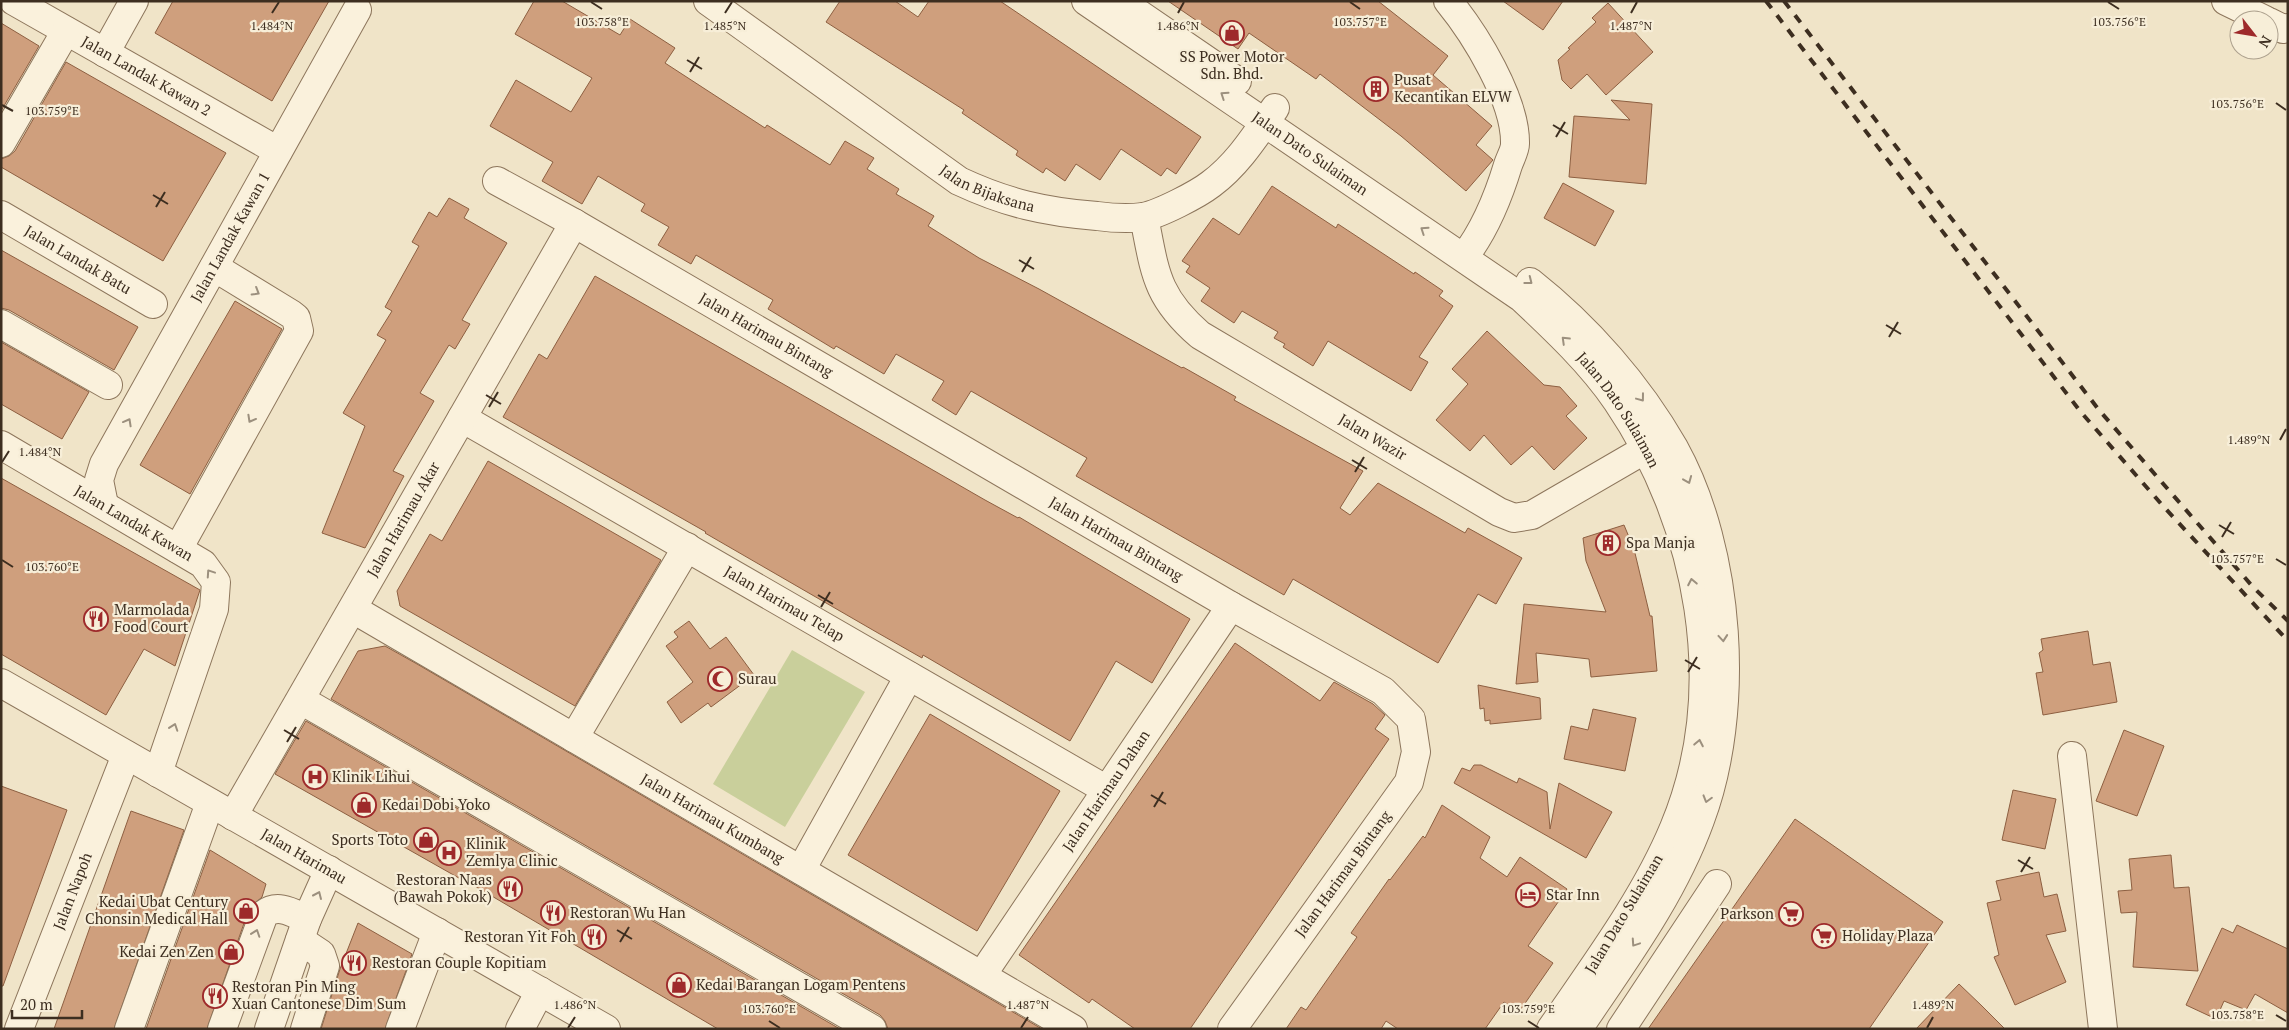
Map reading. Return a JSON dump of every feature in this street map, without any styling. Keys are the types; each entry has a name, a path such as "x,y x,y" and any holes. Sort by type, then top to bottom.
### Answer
{"street":[{"name":"Jalan Landak Kawan 2","path":"14,1 278,151"},
{"path":"105,53 134,1"},
{"name":"Jalan Bijaksana","path":"708,1 958,181 987,195 1056,213 1117,218 1144,217 1190,196 1212,184 1235,163 1270,115"},
{"name":"Jalan Dato Sulaiman","path":"1086,1 1270,115 1470,250 1575,349 1617,400 1657,442 1669,497 1687,554 1702,630 1704,683 1700,740 1675,827 1607,973 1578,1029"},
{"name":"Jalan Dato Sulaiman","path":"1120,1 1270,115"},
{"path":"1448,1 1464,21 1496,77 1510,110 1515,144 1499,197 1470,250"},
{"path":"2226,1 2244,10"},
{"name":"Jalan Landak Kawan 1","path":"104,505 99,480 104,464 357,10"},
{"path":"1,144 66,31"},
{"name":"Jalan Harimau Bintang","path":"497,181 574,223 1231,606 1383,691 1411,719 1416,752 1409,782 1232,1029"},
{"name":"Jalan Landak Batu","path":"1,215 153,304"},
{"name":"Jalan Wazir","path":"1144,217 1154,269 1160,288 1176,313 1200,335 1499,512 1514,518 1532,515 1657,442"},
{"name":"Jalan Harimau Akar","path":"233,816 574,223"},
{"path":"178,549 299,331 296,318 291,314 214,267"},
{"path":"1,324 108,385"},
{"name":"Jalan Harimau Telap","path":"462,418 1107,790"},
{"name":"Jalan Landak Kawan","path":"1,445 203,564 216,582 214,609 158,773"},
{"path":"63,481 78,478 104,464"},
{"path":"574,738 687,548"},
{"name":"Jalan Harimau Dahan","path":"982,975 1231,606"},
{"name":"Jalan Harimau Kumbang","path":"353,609 1073,1029"},
{"path":"801,870 909,676"},
{"name":"Jalan Harimau","path":"1,683 606,1029"},
{"path":"301,700 872,1029"},
{"name":"Jalan Napoh","path":"19,1029 126,755"},
{"path":"2072,756 2103,1029"},
{"path":"129,1029 210,802"},
{"path":"269,1029 304,930 329,870"},
{"path":"1621,1029 1717,884"},
{"path":"222,1029 264,914 270,909 277,908 304,930 321,954 325,966 305,1029"},
{"path":"400,1029 437,932"},
{"path":"1601,1029 1607,973 1646,991"},
{"name":"Jalan Dato Sulaiman","path":"1551,1029 1607,973"},
{"path":"523,1028 540,991"}],"green space":[{"path":"792,650 865,692 785,827 713,784"}],"building":[{"path":"173,1 329,1 272,101 155,33"},
{"path":"534,1 562,1 620,35 630,19 675,48 665,63 765,128 767,125 830,165 845,141 874,158 867,169 899,189 896,194 934,216 928,226 979,258 1183,367 1236,397 1234,400 1363,471 1340,508 1350,515 1378,483 1465,533 1468,528 1522,558 1496,604 1478,594 1438,663 1293,579 1284,595 1076,476 1087,458 971,391 956,415 932,400 944,381 896,354 884,374 836,346 834,349 768,309 773,300 696,255 691,264 658,245 669,227 641,211 645,204 598,176 582,204 542,181 553,162 490,126 516,80 571,112 592,78 515,34"},
{"path":"840,1 895,1 918,17 929,1 1000,1 1201,137 1176,174 1167,168 1161,176 1121,149 1100,180 1076,164 1065,181 1046,168 1043,173 1016,155 1018,151 962,113 964,110 826,22"},
{"path":"1168,1 1378,1 1448,56 1433,75 1492,126 1476,145 1493,160 1466,191 1401,136 1320,74 1316,79 1249,33 1238,49"},
{"path":"1503,1 1563,1 1543,30"},
{"path":"1608,3 1653,52 1606,95 1587,74 1571,89 1562,80 1558,60 1596,22 1592,18"},
{"path":"1,23 39,46 1,111"},
{"path":"66,62 226,153 163,261 1,167 1,159 15,151"},
{"path":"1611,100 1652,104 1646,184 1569,177 1574,116 1630,120"},
{"path":"1563,183 1614,211 1595,246 1544,218"},
{"path":"1272,186 1336,228 1338,224 1443,291 1439,296 1453,306 1419,357 1428,362 1411,391 1328,341 1313,366 1283,347 1285,344 1274,338 1278,332 1242,311 1234,323 1201,301 1210,288 1186,272 1190,266 1182,261 1213,218 1239,235"},
{"path":"449,198 469,209 464,218 507,243 462,320 470,324 455,349 449,345 420,393 434,401 393,471 404,476 365,548 322,533 365,426 343,413 386,340 377,335 392,311 385,307 419,246 412,242 429,212 437,217"},
{"path":"1,250 138,327 114,370 9,310 1,308"},
{"path":"595,276 985,500 1019,517 1190,619 1152,683 1116,661 1070,741 923,655 922,658 706,532 503,417 539,354 547,359"},
{"path":"235,301 282,329 190,494 140,465"},
{"path":"1487,331 1544,385 1560,387 1577,406 1566,416 1587,438 1554,470 1532,446 1511,465 1484,435 1470,451 1436,420 1468,384 1452,369"},
{"path":"1,342 89,392 62,439 1,404"},
{"path":"488,461 661,560 575,706 400,606 397,591 430,534 442,541"},
{"name":"Marmolada Food Court","path":"1,478 200,590 175,666 144,649 106,715 1,654"},
{"path":"1624,525 1634,549 1650,616 1652,616 1657,671 1591,677 1589,659 1536,653 1538,682 1516,684 1524,604 1606,612 1586,561 1583,538"},
{"name":"Surau","path":"689,621 710,649 726,637 754,675 711,707 708,703 681,723 667,702 693,682 666,646 678,637 674,632"},
{"path":"2088,631 2093,665 2110,662 2117,702 2043,715 2036,673 2043,672 2039,653 2043,650 2041,639"},
{"path":"1235,643 1320,701 1334,682 1373,704 1385,715 1375,729 1389,739 1190,1029 1135,1029 1092,999 1089,1003 1019,955"},
{"path":"385,646 1042,1029 888,1029 880,1015 331,699 358,651"},
{"path":"1478,685 1540,698 1541,719 1490,724 1490,720 1485,721 1484,708 1480,709"},
{"path":"1593,709 1636,718 1625,771 1564,759 1571,726 1588,730"},
{"path":"930,714 1060,791 977,931 848,855"},
{"path":"306,721 840,1029 718,1029 473,885 275,774"},
{"path":"2124,730 2164,746 2137,816 2096,801"},
{"path":"1474,765 1481,765 1517,783 1519,778 1547,792 1550,829 1559,783 1612,812 1586,858 1454,783 1462,768 1470,771"},
{"path":"1,786 67,810 3,986 1,986"},
{"path":"2013,790 2056,799 2045,849 2002,840"},
{"path":"1442,805 1490,837 1480,858 1507,877 1520,857 1567,889 1528,946 1553,963 1519,1012 1504,1002 1485,1029 1398,1029 1386,1021 1381,1029 1286,1029 1301,1007 1306,1010 1357,937 1351,933 1389,879 1423,836 1425,838"},
{"path":"131,811 184,830 114,1029 54,1029"},
{"name":"Holiday Plaza","path":"1795,819 1943,922 1869,1029 1648,1029"},
{"path":"210,850 266,884 262,897 249,909 207,1029 146,1029"},
{"path":"2171,855 2174,888 2189,887 2198,971 2133,967 2137,912 2121,913 2118,891 2132,890 2129,859"},
{"path":"2039,872 2044,897 2057,894 2066,931 2046,935 2066,982 2015,1005 1994,957 1999,955 1987,903 2001,900 1996,881"},
{"path":"358,923 412,954 385,1029 321,1029 340,969"},
{"path":"2237,925 2288,949 2288,1013 2255,994 2246,1010 2224,1001 2216,1019 2186,1005 2222,928 2233,933"},
{"path":"1959,984 1982,1006 2005,1029 1916,1029"}],"railway":[{"path":"1766,1 2080,411 2163,506 2288,641"},
{"path":"1784,1 2099,410 2253,587 2288,621"}],"place":[{"name":"SS Power Motor Sdn. Bhd.","path":"1232,33"},
{"name":"Pusat Kecantikan ELVW","path":"1376,89"},
{"name":"Spa Manja","path":"1608,543"},
{"name":"Marmolada Food Court","path":"96,619"},
{"name":"Surau","path":"720,679"},
{"name":"Klinik Lihui","path":"315,777"},
{"name":"Kedai Dobi Yoko","path":"364,805"},
{"name":"Sports Toto","path":"426,840"},
{"name":"Klinik Zemlya Clinic","path":"449,853"},
{"name":"Restoran Naas (Bawah Pokok)","path":"510,889"},
{"name":"Star Inn","path":"1528,895"},
{"name":"Kedai Ubat Century Chonsin Medical Hall","path":"246,911"},
{"name":"Restoran Wu Han","path":"553,913"},
{"name":"Parkson","path":"1791,914"},
{"name":"Holiday Plaza","path":"1824,936"},
{"name":"Restoran Yit Foh","path":"594,937"},
{"name":"Kedai Zen Zen","path":"231,952"},
{"name":"Restoran Couple Kopitiam","path":"354,963"},
{"name":"Kedai Barangan Logam Pentens","path":"679,985"},
{"name":"Restoran Pin Ming Xuan Cantonese Dim Sum","path":"215,996"}]}
